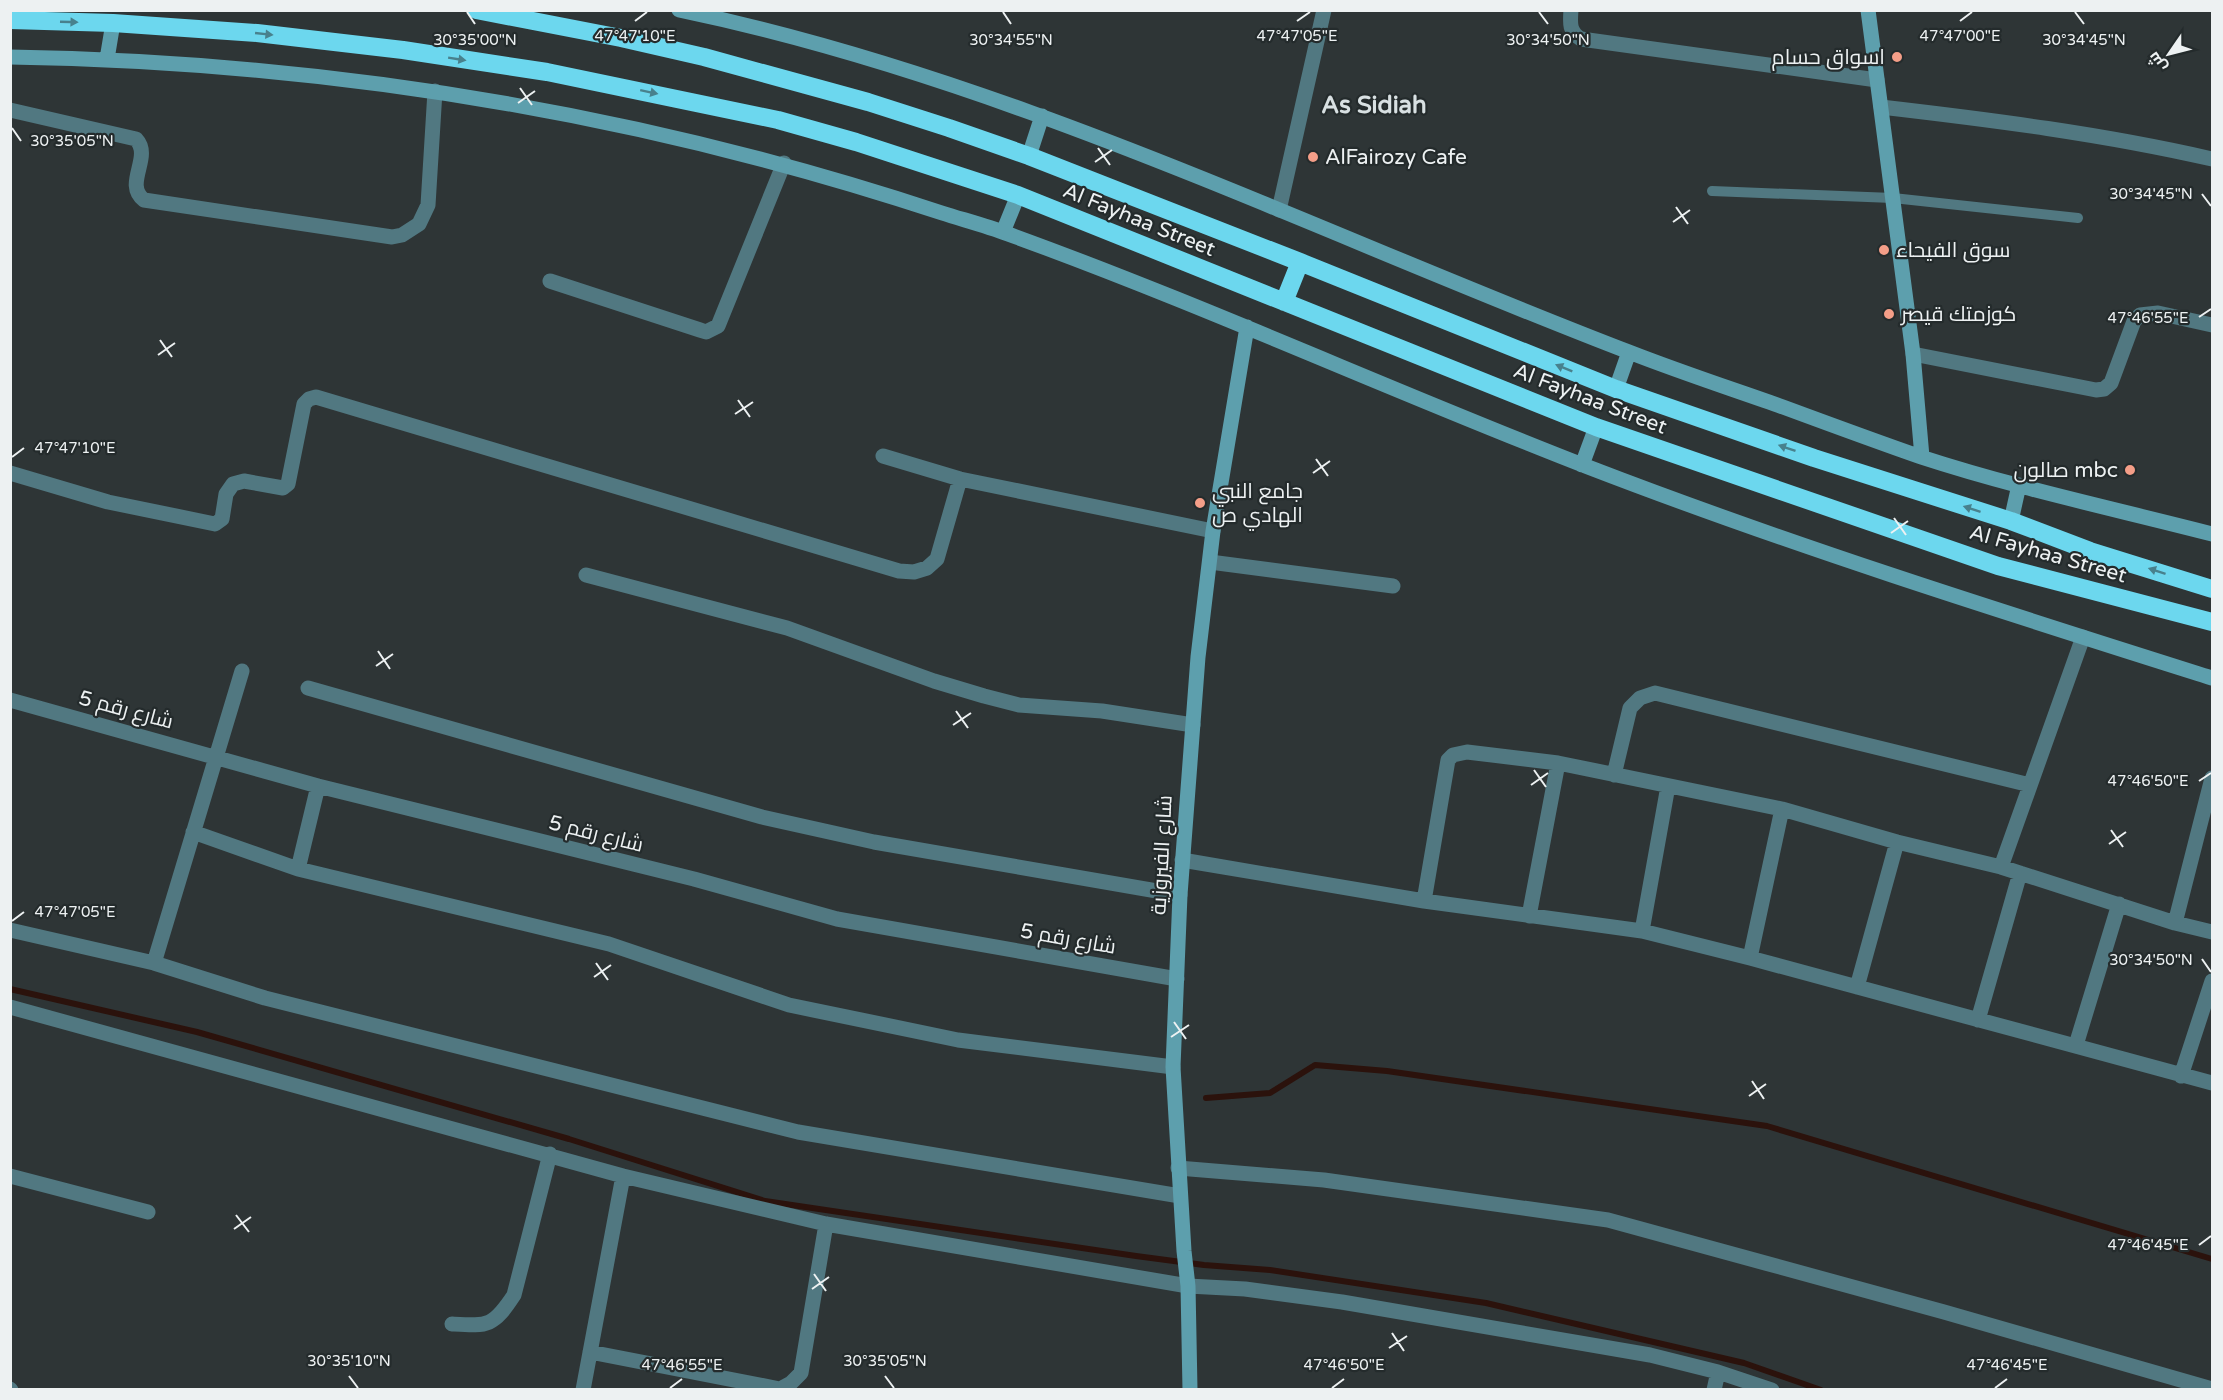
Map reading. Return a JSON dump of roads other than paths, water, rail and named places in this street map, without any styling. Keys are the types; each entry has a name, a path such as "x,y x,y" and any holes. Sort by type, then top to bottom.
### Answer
{"highway":[{"name":"Al Fayhaa Street","path":"476,10 621,38 786,79 949,128 1029,156 1616,389 1814,458 2011,521 2090,551 2212,589"},
{"name":"Al Fayhaa Street","path":"10,20 113,23 257,33 330,41 547,72 778,120 1018,195 1596,427 1998,566 2212,622"},
{"path":"1284,302 1299,262"}],"street":[{"path":"679,10 799,39 971,91 1042,116 1629,352 1922,457 2019,485 2212,534"},
{"path":"1279,210 1324,10"},
{"path":"1571,10 1571,29 1581,39 1877,80"},
{"path":"1868,10 1913,354 1922,457"},
{"path":"106,59 113,23"},
{"path":"10,57 106,59 263,70 435,91 606,122 784,164 1003,232 1247,327 1582,465 1704,511 2212,678"},
{"path":"10,110 136,139 141,144 142,151 136,189 144,200 392,237 412,230 425,215 429,205 435,91"},
{"path":"1881,107 2019,122 2159,147 2212,159"},
{"path":"1029,156 1042,116"},
{"path":"550,281 706,332 713,330 721,320 784,164"},
{"path":"1003,232 1018,195"},
{"path":"1913,354 2096,390 2104,389 2111,383 2134,321 2140,315 2158,313 2212,325"},
{"name":"شارع الفيروزية","path":"1190,1389 1186,1278 1173,1067 1180,895 1197,657 1213,531 1247,327"},
{"path":"1616,389 1629,352"},
{"path":"10,473 108,502 215,524 222,519 228,488 233,484 244,482 283,488 288,484 304,404 316,397 899,571 914,572 927,568 937,559 960,479"},
{"path":"1582,465 1596,427"},
{"path":"883,456 960,479 1213,531"},
{"path":"2011,521 2019,485"},
{"path":"1210,562 1393,586"},
{"path":"586,576 787,628 924,678 1019,705 1102,711 1193,725"},
{"path":"2001,867 2083,637"},
{"path":"154,963 242,670"},
{"path":"308,688 762,817 874,842 1180,895"},
{"path":"1614,775 1630,708 1640,698 1655,693 2030,785"},
{"name":"شارع رقم 5","path":"10,700 318,786 694,879 837,919 1177,979"},
{"path":"1424,901 1448,760 1453,755 1467,752 1558,763 1782,809 1897,842 2001,867 2175,923 2212,932"},
{"path":"1530,916 1558,763"},
{"path":"2175,923 2212,778"},
{"path":"298,869 318,786"},
{"path":"1642,931 1668,786"},
{"path":"1750,958 1782,809"},
{"path":"193,832 298,869 609,944 789,1005 958,1040 1173,1067"},
{"path":"1857,987 1897,842"},
{"path":"1182,860 1424,901 1642,931 2212,1083"},
{"path":"1978,1020 2020,873"},
{"path":"2076,1045 2119,904"},
{"path":"10,930 154,963 265,998 798,1132 1180,1196"},
{"path":"2181,1076 2212,981"},
{"path":"10,1006 623,1176 826,1224 1342,1302 1650,1355 1718,1371 1772,1389"},
{"path":"452,1324 485,1326 502,1314 514,1295 550,1154"},
{"path":"1178,1168 1324,1180 1608,1220 1944,1312 2212,1389"},
{"path":"10,1176 148,1212"},
{"path":"583,1389 623,1176"},
{"path":"590,1352 780,1389 791,1383 801,1372 826,1224"},
{"path":"1714,1389 1718,1371"}],"lane":[{"path":"1712,191 1893,198 2078,218"}],"waterway":[{"path":"10,989 197,1032 569,1139 765,1201 1136,1256 1204,1265 1270,1270 1486,1303 1744,1363 1821,1390"},
{"path":"1206,1098 1270,1093 1315,1065 1387,1071 1767,1126 2212,1259"}],"place":[{"name":"اسواق حسام","path":"1897,57"},
{"name":"AlFairozy Cafe","path":"1313,157"},
{"name":"سوق الفيحاء","path":"1884,250"},
{"name":"كوزمتك قيصر","path":"1889,314"},
{"name":"صالون mbc","path":"2130,470"},
{"name":"جامع النبي الهادي ص","path":"1200,503"}],"district":[{"name":"As Sidiah","path":"1374,105"}]}
